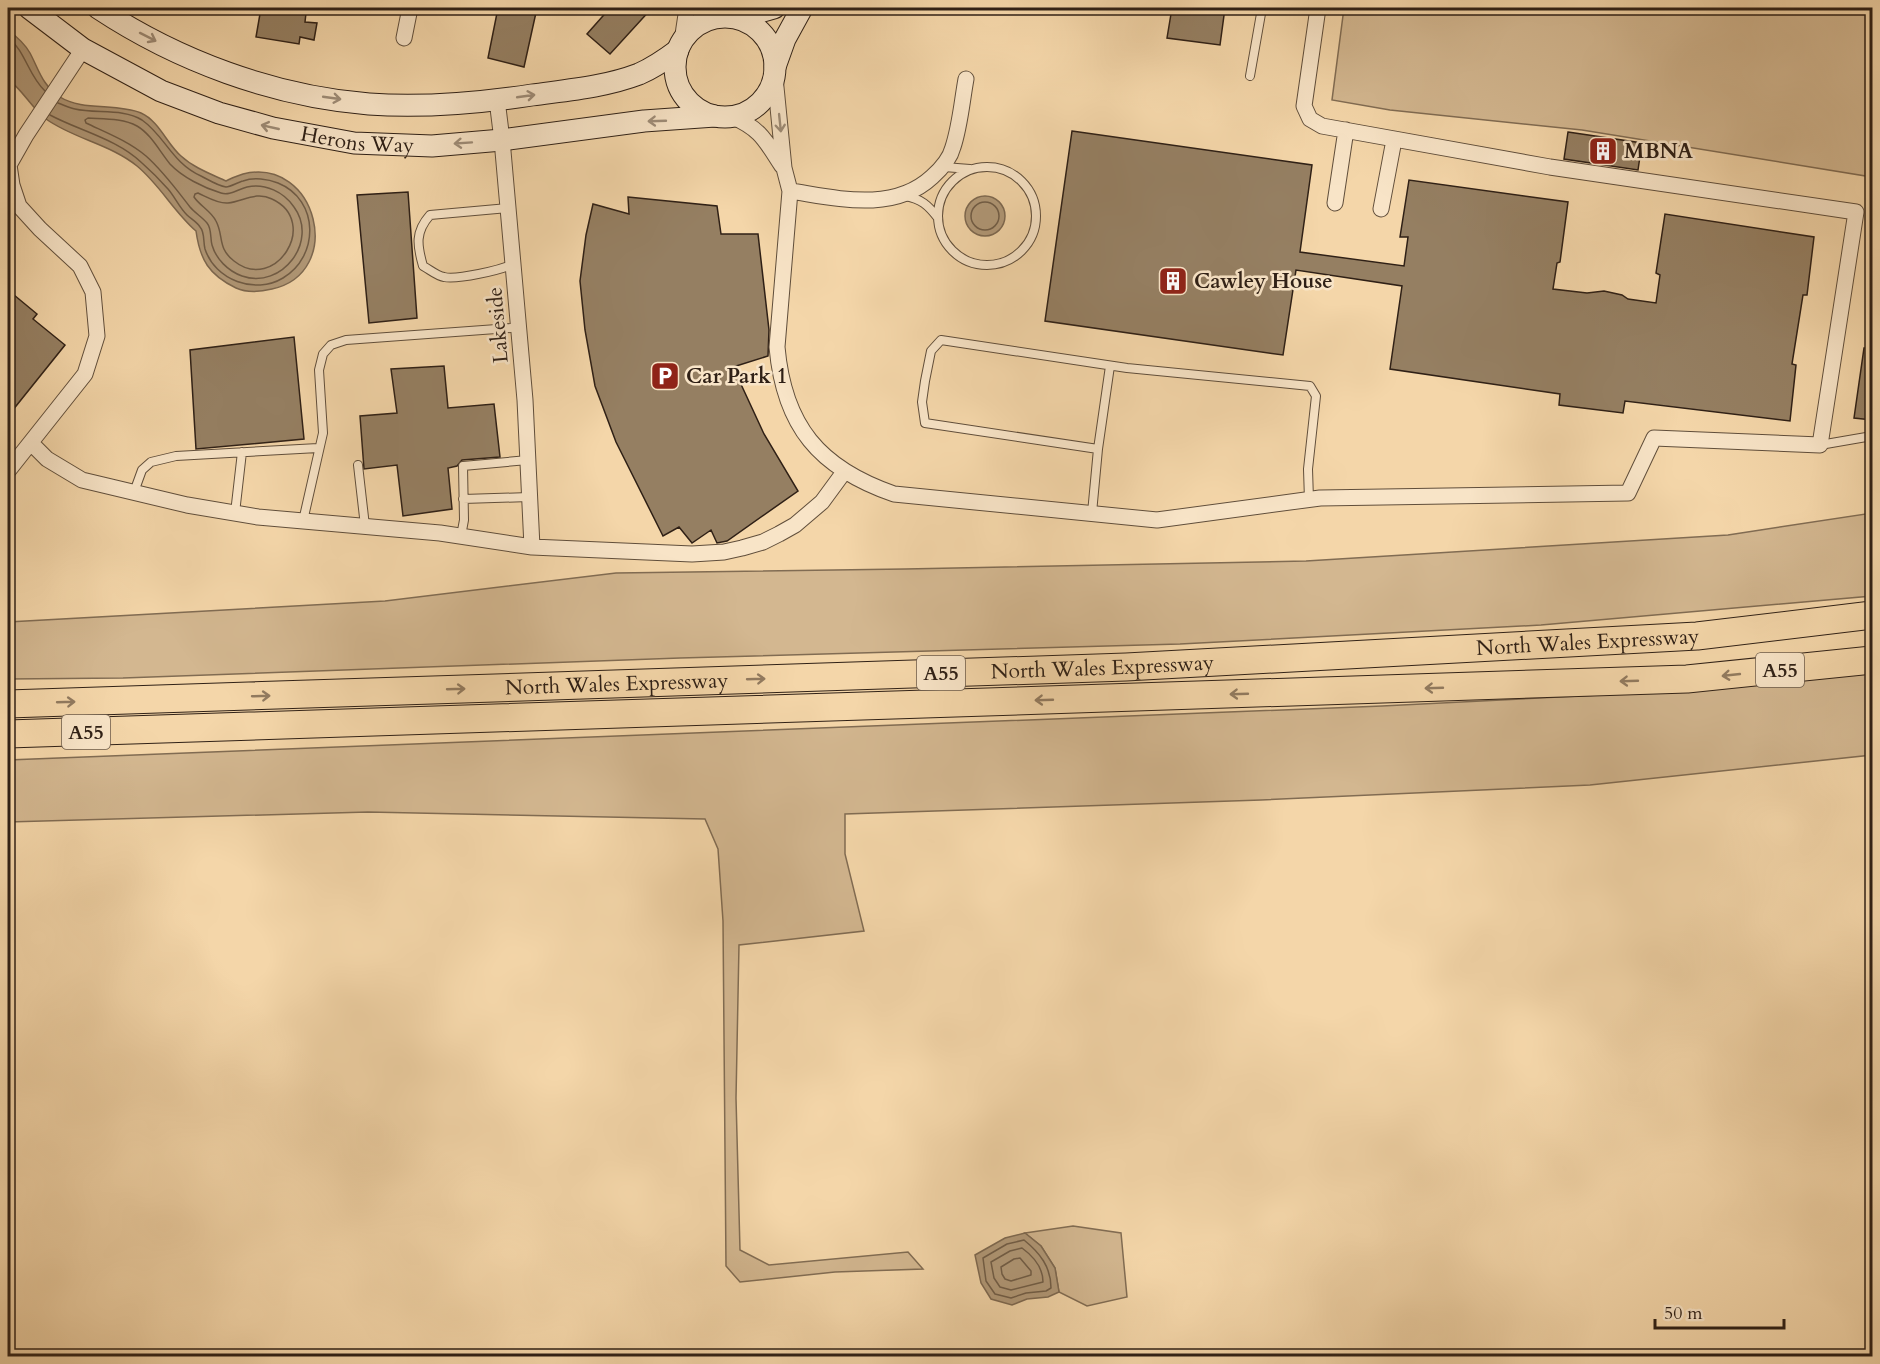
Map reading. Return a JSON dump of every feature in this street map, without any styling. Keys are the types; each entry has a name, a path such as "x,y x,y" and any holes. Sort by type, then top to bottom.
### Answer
{"highway":[{"name":"North Wales Expressway","path":"8,704 1126,667 1697,636 1872,615"},
{"name":"North Wales Expressway","path":"8,735 1687,679 1872,660"},
{"path":"8,739 164,729"}],"street":[{"name":"Herons Way","path":"29,8 83,49 161,91 219,113 273,128 354,143 432,146 502,140 644,121 723,116"},
{"name":"Herons Way","path":"98,8 123,24 175,50 237,77 308,95 379,104 430,105 496,100 594,87 639,74 680,46"},
{"path":"404,38 410,8"},
{"path":"687,8 675,64 676,77 684,95 695,107 748,123 760,132 784,168"},
{"path":"680,46 694,27 702,22 731,14 774,8"},
{"path":"723,116 747,112 762,101 775,72 785,39 802,8"},
{"path":"731,14 757,27 773,51 784,168 790,191 777,347 779,372 787,402 802,431 822,453 844,472 869,486 894,494 1157,519 1309,500 1628,493 1654,438 1820,445 1856,212 1550,167 1322,126 1310,119 1304,106 1318,8"},
{"path":"8,471 85,374 97,336 93,292 80,266 40,229 20,206 12,185 9,165 27,133 83,49"},
{"path":"790,191 838,199 882,201 904,195 926,182 943,167 953,149 966,79"},
{"name":"Lakeside","path":"496,100 502,140 519,326 532,547"},
{"path":"1335,203 1346,130"},
{"path":"1381,209 1394,140"},
{"path":"31,443 47,459 82,480 187,505 303,521 461,536 532,547 692,555 742,548 764,542 801,520 822,502 844,472"}],"lane":[{"path":"1250,76 1262,8"},
{"path":"943,167 972,170"},
{"path":"987,167 1002,169 1016,176 1026,187 1033,201 1036,216 1034,231 1027,244 1016,255 1003,262 988,265 973,263 959,256 948,246 940,233 938,207 946,188 962,174 972,170 987,167"},
{"path":"904,195 917,198 928,205 938,218"},
{"path":"508,208 430,215 420,228 418,249 423,266 444,277 475,275 513,264"},
{"path":"303,521 323,432 319,370 323,354 331,345 346,340 519,326"},
{"path":"1098,449 925,423 922,402 932,351 941,340 1110,366 1310,386 1316,396 1308,469 1309,500"},
{"path":"1092,513 1098,449 1110,366"},
{"path":"1820,445 1872,436"},
{"path":"134,492 142,470 151,462 176,456 318,448"},
{"path":"235,513 242,453"},
{"path":"461,536 463,466 528,460"},
{"path":"358,465 365,526"},
{"path":"463,499 530,496"}],"shaded area":[{"path":"1344,8 1872,8 1872,177 1582,130 1390,110 1332,100"},
{"path":"1872,513 1872,596 1541,625 1180,644 680,658 123,678 8,679 8,622 385,601 616,573 1306,561 1728,535"},
{"path":"1872,670 1872,755 1590,785 1261,800 845,814 845,854 864,931 739,945 736,1098 740,1250 769,1265 908,1252 923,1269 835,1272 740,1282 726,1266 723,921 718,849 705,819 368,812 8,822 8,760 1382,706 1660,692"},
{"path":"1073,1226 1121,1233 1127,1297 1087,1306 1059,1292 1055,1268 1041,1246 1025,1233"}],"water":[{"path":"8,30 26,46 45,82 60,97 89,106 121,108 141,113 153,121 176,151 186,160 226,181 243,174 269,173 289,182 304,198 313,219 315,241 309,262 295,279 267,290 254,292 240,290 219,278 207,266 203,258 196,231 145,173 115,152 68,132 46,119 8,80"},
{"path":"985,196 999,202 1005,216 999,230 985,236 971,230 965,216 971,202"},
{"path":"1025,1233 1041,1246 1055,1268 1059,1292 1048,1297 1027,1299 1012,1305 991,1299 981,1283 975,1255 1005,1238"}],"building":[{"path":"261,8 306,13 305,22 317,23 314,40 300,37 299,44 256,37"},
{"path":"498,8 537,8 524,67 488,58"},
{"path":"610,8 652,8 610,54 587,34"},
{"path":"1172,8 1225,8 1220,45 1167,38"},
{"name":"Cawley House","path":"1072,131 1312,165 1300,252 1404,266 1408,237 1400,237 1409,180 1568,202 1560,262 1557,263 1553,289 1587,293 1604,291 1622,295 1628,299 1656,303 1660,275 1656,273 1665,214 1814,237 1807,295 1803,295 1792,364 1796,365 1790,421 1625,401 1623,413 1559,405 1560,394 1390,369 1402,286 1296,270 1283,355 1045,321"},
{"name":"MBNA","path":"1568,132 1642,143 1638,170 1564,159"},
{"path":"408,192 417,318 369,323 357,195"},
{"name":"Car Park 1","path":"628,197 717,206 721,234 758,234 769,330 768,356 733,367 764,434 798,491 727,541 717,543 711,530 692,543 679,527 663,536 616,442 595,386 585,330 580,281 586,235 593,204 629,214"},
{"path":"8,290 37,314 33,319 65,345 8,416"},
{"path":"294,337 304,439 196,449 190,350"},
{"path":"1864,348 1872,348 1872,420 1854,418"},
{"path":"444,366 448,408 494,404 500,457 462,460 457,466 448,468 452,509 403,516 397,465 364,469 360,416 397,413 391,369"}],"place":[{"name":"MBNA","path":"1603,151"},
{"name":"Cawley House","path":"1173,281"},
{"name":"Car Park 1","path":"665,376"}]}
